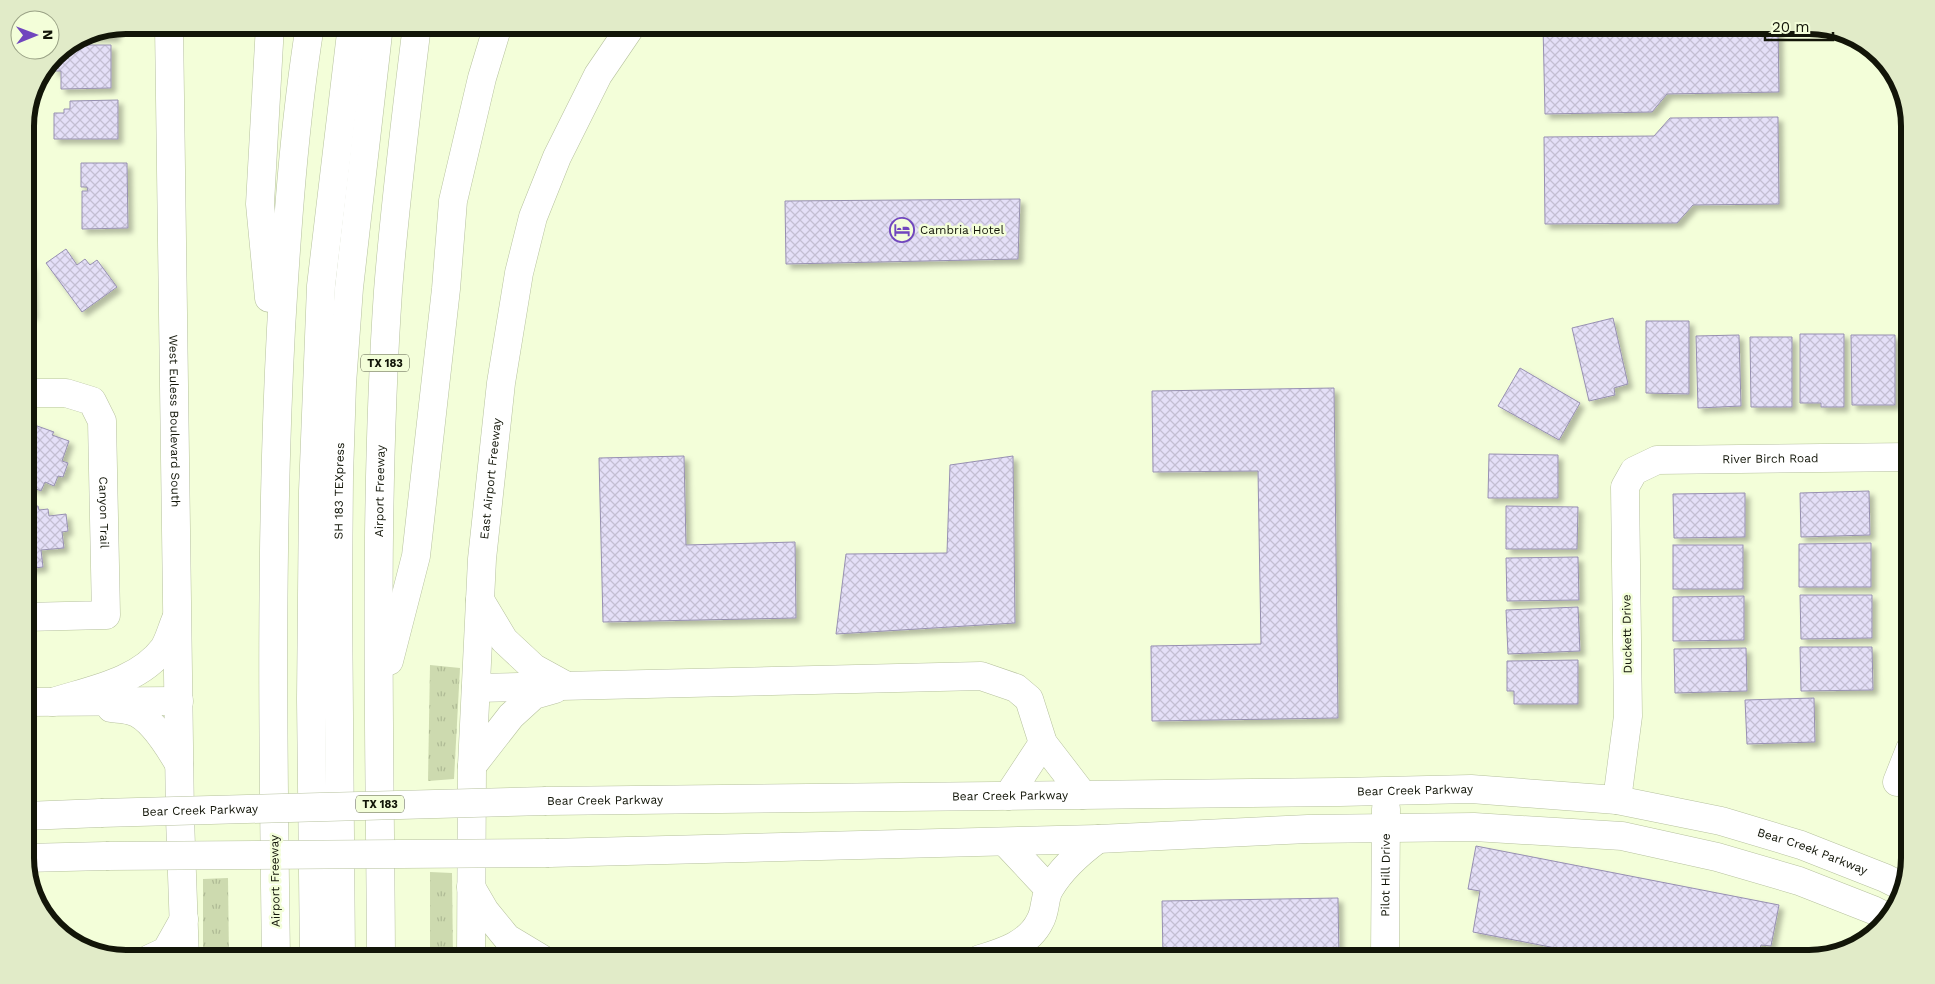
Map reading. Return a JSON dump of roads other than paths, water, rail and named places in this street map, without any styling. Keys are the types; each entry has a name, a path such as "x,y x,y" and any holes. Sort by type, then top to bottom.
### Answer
{"main road":[{"name":"West Euless Boulevard South","path":"170,34 179,764 184,919"},
{"path":"269,34 260,204 278,394"},
{"name":"Airport Freeway","path":"276,950 273,643 278,394 284,269 294,141 309,34"},
{"path":"314,950 311,699 313,491 321,286 351,34"},
{"name":"SH 183 TEXpress","path":"341,950 338,585 342,384 349,288 378,34"},
{"name":"Airport Freeway","path":"381,950 380,495 388,292 403,135 416,34"},
{"path":"379,702 416,556 446,289 453,201 482,78 497,34"},
{"name":"East Airport Freeway","path":"471,950 472,766 482,559 501,383 519,273 533,217 557,157 598,75 626,34"},
{"name":"Canyon Trail","path":"34,393 66,393 92,401 102,421 106,615 34,617"},
{"name":"River Birch Road","path":"1634,471 1657,460 1901,457"},
{"name":"Duckett Drive","path":"1617,800 1628,716 1625,487 1634,471"},
{"path":"480,600 504,640 534,668 566,686"},
{"path":"53,702 121,680 153,660 165,646 178,613"},
{"path":"476,688 982,676 1016,688 1029,699 1043,742 1083,795"},
{"path":"472,766 510,716 534,695 566,686"},
{"path":"34,702 179,701"},
{"path":"53,702 133,711 162,736 179,764"},
{"path":"1008,796 1043,742"},
{"path":"1897,782 1901,772"},
{"name":"Bear Creek Parkway","path":"34,816 546,801 1471,789 1617,800 1721,821 1801,845 1897,884"},
{"name":"Pilot Hill Drive","path":"1386,950 1385,828 1387,790"},
{"path":"34,858 549,853 1098,840 1308,829 1474,827 1622,836 1717,856 1799,881 1882,914"},
{"path":"1010,950 1031,935 1041,921 1049,889 1075,856 1098,840"},
{"path":"1005,842 1049,889"},
{"path":"471,887 486,911 507,938 527,950"},
{"path":"167,950 184,919"},
{"path":"184,919 185,950"}],"place":[{"name":"Cambria Hotel","path":"902,230"}]}
